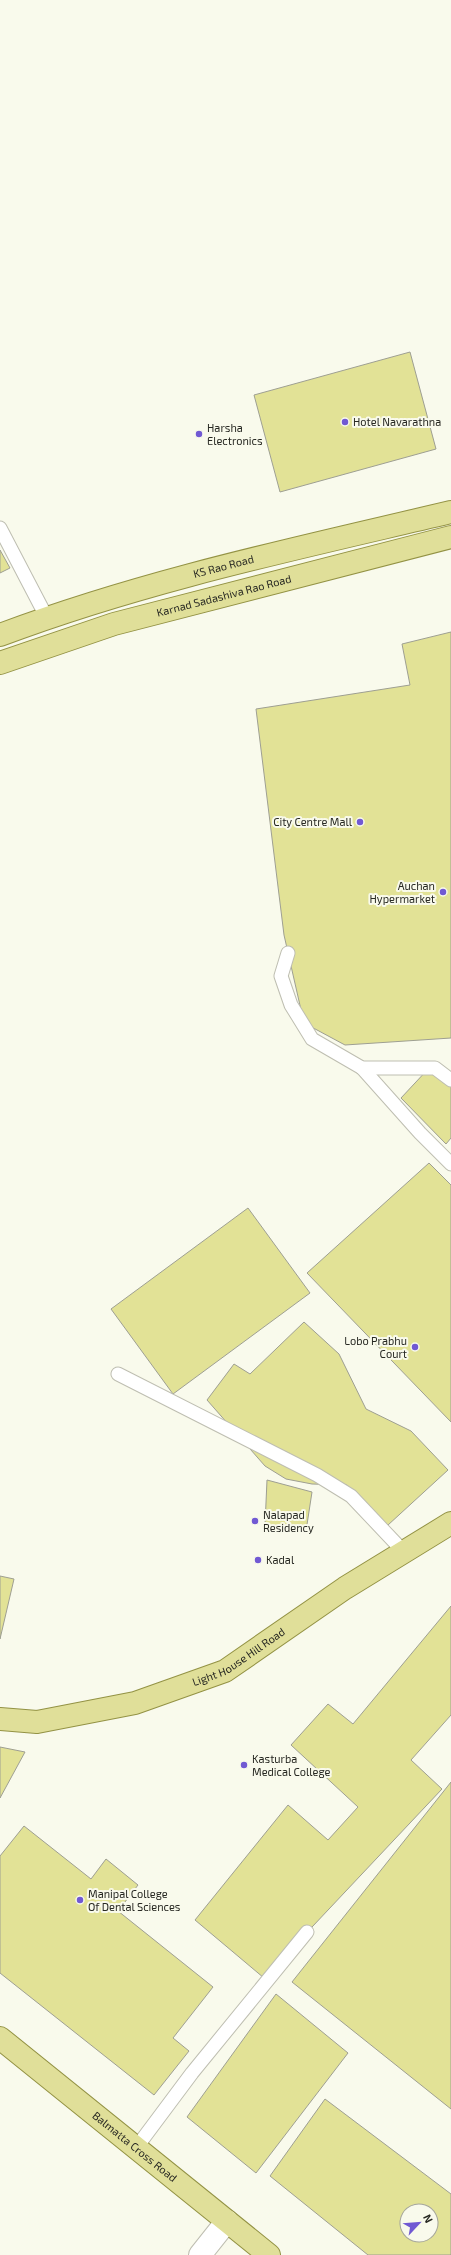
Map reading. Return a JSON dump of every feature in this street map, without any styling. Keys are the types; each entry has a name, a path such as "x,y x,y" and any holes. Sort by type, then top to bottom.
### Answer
{"main road":[{"name":"KS Rao Road","path":"0,635 47,618 177,578 451,512"},
{"name":"Karnad Sadashiva Rao Road","path":"0,663 114,624 451,537"},
{"name":"Light House Hill Road","path":"0,1719 37,1722 135,1703 225,1671 345,1588 451,1524"},
{"name":"Balmatta Cross Road","path":"0,2038 269,2255"}],"street":[{"path":"200,2255 227,2222"}],"lane":[{"path":"0,528 47,618"},
{"path":"288,953 281,976 291,1005 312,1039 362,1068 420,1134 451,1164"},
{"path":"362,1068 435,1068 451,1080"},
{"path":"118,1374 317,1475 351,1496 404,1552"},
{"path":"136,2148 192,2072 307,1932"}],"building":[{"name":"Hotel Navarathna","path":"410,352 436,449 280,492 254,395"},
{"path":"0,550 10,568 0,573"},
{"name":"City Centre Mall","path":"451,632 451,1038 345,1045 304,1023 284,935 256,709 410,685 402,644"},
{"path":"429,1068 451,1083 451,1138 446,1144 401,1098"},
{"name":"Lobo Prabhu Court","path":"429,1163 451,1185 451,1422 307,1273"},
{"path":"248,1208 310,1293 173,1394 111,1309"},
{"path":"304,1322 339,1354 366,1409 411,1431 448,1470 388,1525 347,1485 312,1484 286,1479 265,1466 207,1400 234,1364 250,1374"},
{"path":"267,1480 312,1492 306,1531 265,1525"},
{"path":"0,1576 14,1579 0,1639"},
{"path":"451,1606 451,1715 411,1760 442,1789 264,1978 195,1920 288,1805 328,1840 358,1807 291,1745 328,1704 353,1724"},
{"path":"0,1747 25,1752 0,1798"},
{"path":"451,1782 451,2109 292,1982"},
{"name":"Manipal College Of Dental Sciences","path":"24,1826 91,1879 106,1859 138,1885 118,1911 213,1987 173,2038 189,2051 154,2095 0,1973 0,1856"},
{"path":"276,1994 348,2053 256,2173 187,2117"},
{"path":"325,2099 451,2194 451,2255 368,2255 270,2176"}],"place":[{"name":"Hotel Navarathna","path":"345,422"},
{"name":"Harsha Electronics","path":"199,434"},
{"name":"City Centre Mall","path":"360,822"},
{"name":"Auchan Hypermarket","path":"443,892"},
{"name":"Lobo Prabhu Court","path":"415,1347"},
{"name":"Nalapad Residency","path":"255,1521"},
{"name":"Kadal","path":"258,1560"},
{"name":"Kasturba Medical College","path":"244,1765"},
{"name":"Manipal College Of Dental Sciences","path":"80,1900"}]}
